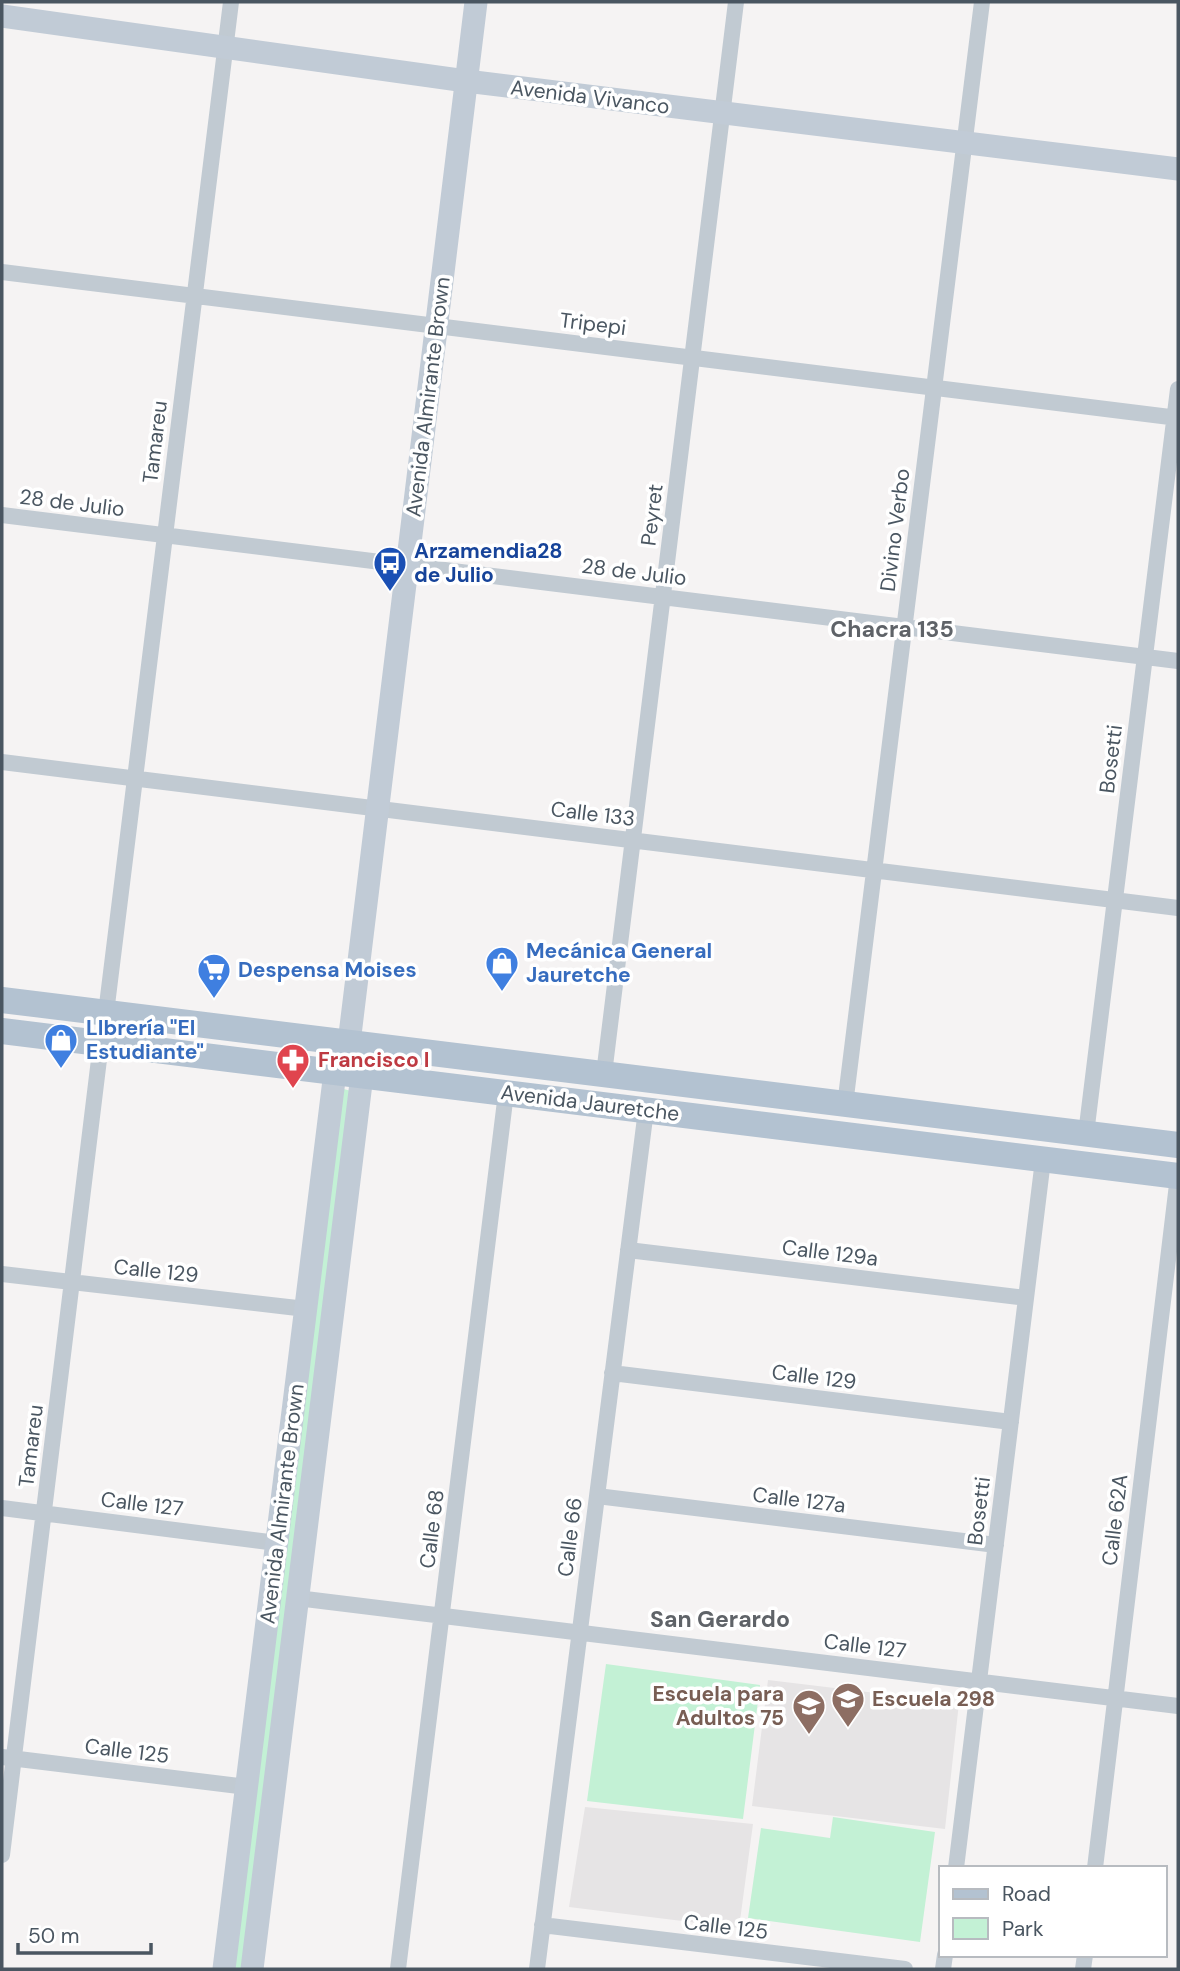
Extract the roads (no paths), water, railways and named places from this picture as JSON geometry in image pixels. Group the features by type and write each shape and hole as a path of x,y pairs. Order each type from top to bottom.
{"main road":[{"name":"Avenida Almirante Brown","path":"224,1969 335,1072 349,1043 476,2"},
{"name":"Avenida Vivanco","path":"2,16 466,81 1178,169"},
{"name":"Avenida Jauretche","path":"2,1000 1178,1145"},
{"name":"Avenida Jauretche","path":"2,1031 1178,1177"},
{"name":"Avenida Almirante Brown","path":"252,1969 362,1075 349,1043"}],"street":[{"name":"Tamareu","path":"106,1013 230,2"},
{"name":"Peyret","path":"604,1074 736,2"},
{"name":"Divino Verbo","path":"845,1105 982,2"},
{"name":"Tripepi","path":"2,272 1177,418"},
{"name":"Bosetti","path":"1086,1134 1177,418 1178,389"},
{"name":"28 de Julio","path":"2,515 1178,661"},
{"name":"Calle 133","path":"2,762 1178,908"},
{"name":"Tamareu","path":"2,1855 8,1758 44,1513 102,1043"},
{"name":"Calle 68","path":"398,1969 506,1093"},
{"name":"Calle 66","path":"537,1969 646,1110"},
{"name":"Bosetti","path":"956,1866 1043,1160"},
{"name":"Calle 62A","path":"1095,1866 1178,1177"},
{"name":"Calle 129a","path":"628,1250 1026,1298"},
{"name":"Calle 129","path":"2,1274 306,1309"},
{"name":"Calle 129","path":"612,1373 1011,1422"},
{"name":"Calle 127a","path":"597,1496 996,1545"},
{"name":"Calle 127","path":"2,1508 277,1543"},
{"name":"Calle 127","path":"297,1598 1178,1706"},
{"name":"Calle 125","path":"8,1758 247,1787"},
{"name":"Calle 125","path":"541,1926 905,1969"}],"place":[{"name":"Arzamendia28 de Julio","path":"390,593"},
{"name":"Mecánica General Jauretche","path":"502,993"},
{"name":"Despensa Moises","path":"214,1000"},
{"name":"LIbrería \"El Estudiante\"","path":"61,1070"},
{"name":"Francisco I","path":"293,1090"},
{"name":"Escuela 298","path":"848,1729"},
{"name":"Escuela para Adultos 75","path":"809,1736"}],"district":[{"name":"Chacra 135","path":"892,629"},
{"name":"San Gerardo","path":"720,1619"}]}
